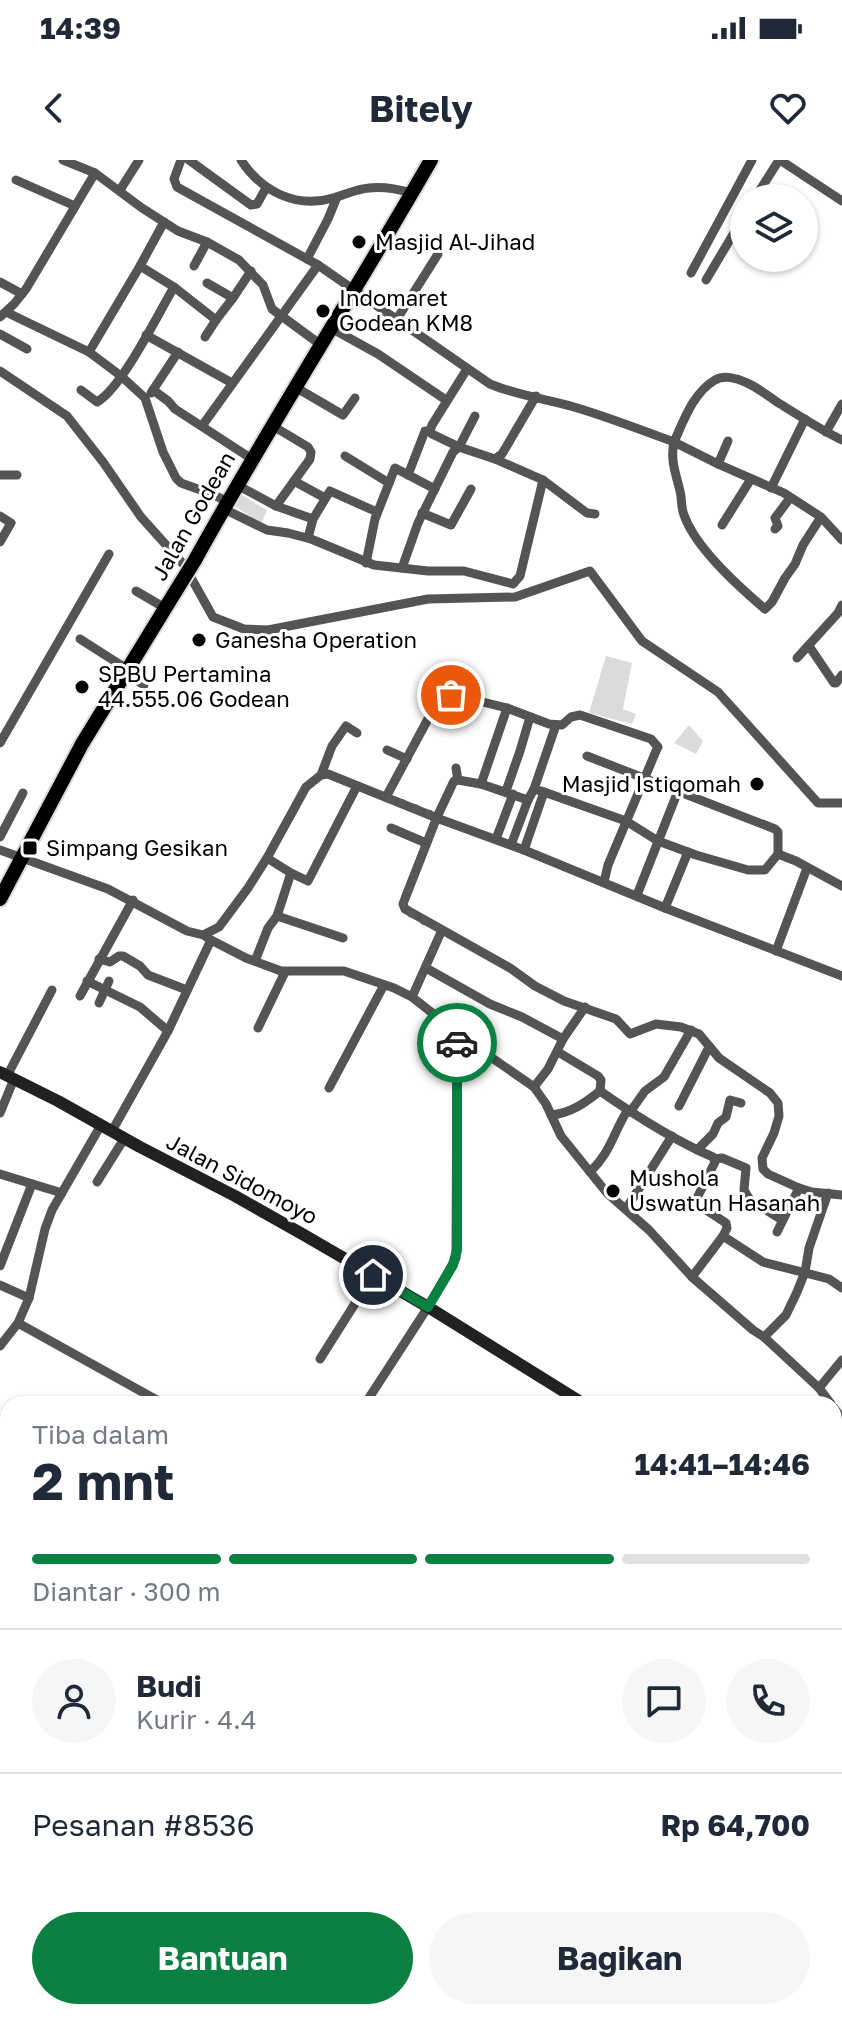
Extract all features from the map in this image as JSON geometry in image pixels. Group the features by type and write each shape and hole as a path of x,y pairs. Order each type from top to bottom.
{"main road":[{"name":"Jalan Godean","path":"0,899 82,744 195,560 431,160"},
{"name":"Jalan Sidomoyo","path":"7,1076 235,1196 428,1307 571,1396"}],"street":[{"path":"63,160 95,173 164,222 239,260 263,285 272,309 321,345"},
{"path":"120,190 139,160"},
{"path":"181,160 174,179 177,187 318,265 490,384 582,409 674,442 790,498 821,517 842,540"},
{"path":"189,160 251,205 257,204 266,188"},
{"path":"241,160 266,188 283,197 314,201 371,187 412,193"},
{"path":"691,273 752,160"},
{"path":"764,184 779,160 842,201"},
{"path":"95,173 22,294 3,315 89,352 148,395 168,401 175,409 252,459"},
{"path":"16,180 75,206"},
{"path":"307,259 337,197"},
{"path":"89,352 164,222"},
{"path":"716,226 730,234"},
{"path":"706,280 730,238"},
{"path":"194,266 207,242"},
{"path":"397,319 438,254"},
{"path":"202,426 318,265"},
{"path":"140,266 174,287 216,320"},
{"path":"205,337 251,271"},
{"path":"0,282 22,294"},
{"path":"207,283 233,298"},
{"path":"81,390 100,401 123,374 174,287"},
{"path":"331,328 446,400"},
{"path":"0,334 27,349"},
{"path":"146,335 232,383"},
{"path":"178,352 148,395 163,452 181,483 212,494 267,530 308,538 366,563 464,571 513,584 520,576 543,480"},
{"path":"430,431 467,369"},
{"path":"0,371 67,416 141,517 184,565 213,617 244,629 268,630 428,599 515,597 590,571 642,641 718,692 818,803 842,803"},
{"path":"821,517 765,609 733,581 689,526 673,466 674,442 693,402 703,390 722,377 747,382 842,440"},
{"path":"295,387 340,415 346,414 355,398"},
{"path":"495,459 502,454 536,396"},
{"path":"826,432 842,404"},
{"path":"402,568 422,513 475,416"},
{"path":"771,488 805,419"},
{"path":"273,426 310,449 310,459 276,506"},
{"path":"408,475 425,431 430,431"},
{"path":"430,431 459,447 543,480 587,513 595,514"},
{"path":"718,464 728,441"},
{"path":"345,456 389,483"},
{"path":"366,563 377,512 395,468 435,489"},
{"path":"0,475 17,475"},
{"path":"722,525 751,479"},
{"path":"294,481 325,498"},
{"path":"237,485 276,506 313,519"},
{"path":"422,513 451,525 471,489"},
{"path":"308,538 313,519 330,491 377,512"},
{"path":"775,529 778,526 775,518 790,498"},
{"path":"0,542 11,523 2,520"},
{"path":"0,743 109,554"},
{"path":"136,591 165,608"},
{"path":"797,658 841,611"},
{"path":"80,639 144,685"},
{"path":"809,646 834,683 842,675"},
{"path":"386,797 441,695 446,693 507,708 549,724 562,725 571,717 580,715 651,739 658,747 608,865 604,882"},
{"path":"481,784 507,708"},
{"path":"496,839 530,717"},
{"path":"524,850 556,725"},
{"path":"0,1346 18,1323 29,1298 52,1210 168,1031 207,937 233,909 267,858 306,787 321,775 332,746 346,726 357,733"},
{"path":"387,750 407,759"},
{"path":"539,790 626,821 658,841 748,870 765,870 778,854 778,832 775,829 587,756"},
{"path":"456,768 458,780"},
{"path":"321,775 333,776 842,976"},
{"path":"528,800 481,784 454,781 426,843 403,904 405,909 510,968 535,986 564,1001 616,1019 630,1034 656,1024 681,1027 699,1034 719,1058 770,1093 778,1103 779,1116 761,1164 768,1174 799,1188 842,1195"},
{"path":"267,858 306,881 310,879 357,786"},
{"path":"511,845 528,800 539,790"},
{"path":"637,895 678,791"},
{"path":"0,837 23,793"},
{"path":"391,828 426,843"},
{"path":"0,850 133,900 177,926 285,972 344,971 412,997 534,1087 561,1136 607,1193 649,1230 692,1277 764,1337 825,1396"},
{"path":"665,908 688,852"},
{"path":"778,854 842,886"},
{"path":"776,951 807,868"},
{"path":"255,961 268,928 277,916 291,873"},
{"path":"80,996 133,900"},
{"path":"277,916 343,938"},
{"path":"412,997 442,930"},
{"path":"99,959 110,962 123,956 148,975 187,990"},
{"path":"426,968 490,1004 522,1017 598,1076 601,1080 600,1091 575,1109 551,1115"},
{"path":"258,1028 285,972"},
{"path":"87,981 107,985 168,1031"},
{"path":"99,1003 107,985"},
{"path":"329,1088 384,985"},
{"path":"0,1113 7,1076 52,990"},
{"path":"534,1087 585,1007"},
{"path":"590,1172 611,1145 617,1127 628,1111 645,1091 664,1077 691,1030"},
{"path":"370,1396 453,1265 457,1250 457,1033"},
{"path":"679,1106 709,1047"},
{"path":"600,1091 628,1111 697,1150 746,1168 744,1190 750,1200 782,1220"},
{"path":"697,1150 726,1117 730,1100 741,1103"},
{"path":"626,1209 672,1136"},
{"path":"97,1182 124,1139"},
{"path":"692,1277 727,1228 726,1223 697,1204 696,1200 715,1159"},
{"path":"0,1174 62,1193"},
{"path":"0,1266 3,1243 32,1184"},
{"path":"777,1232 799,1188"},
{"path":"764,1337 786,1315 805,1272 809,1248 828,1193"},
{"path":"723,1236 763,1262 829,1279 842,1288"},
{"path":"320,1359 373,1275"},
{"path":"0,1285 29,1298"},
{"path":"0,1331 18,1323"},
{"path":"18,1323 150,1396"},
{"path":"819,1388 841,1365"}],"shaded area":[{"path":"238,493 267,510 261,524 232,504"},
{"path":"606,656 632,663 623,709 636,714 632,724 589,713"},
{"path":"689,725 703,741 696,754 674,743"}],"way so far":[{"path":"451,695 441,695 386,797 437,817 403,904 405,909 442,930 412,997 457,1033 457,1043"}],"place":[{"name":"Masjid Al-Jihad","path":"359,242"},
{"name":"Indomaret Godean KM8","path":"323,311"},
{"name":"Ganesha Operation","path":"199,640"},
{"name":"SPBU Pertamina 44.555.06 Godean","path":"82,687"},
{"name":"Masjid Istiqomah","path":"757,784"},
{"name":"Simpang Gesikan","path":"30,848"},
{"name":"Mushola Uswatun Hasanah","path":"613,1191"}],"route":[{"path":"373,1275 428,1307 456,1258 457,1043"}]}
